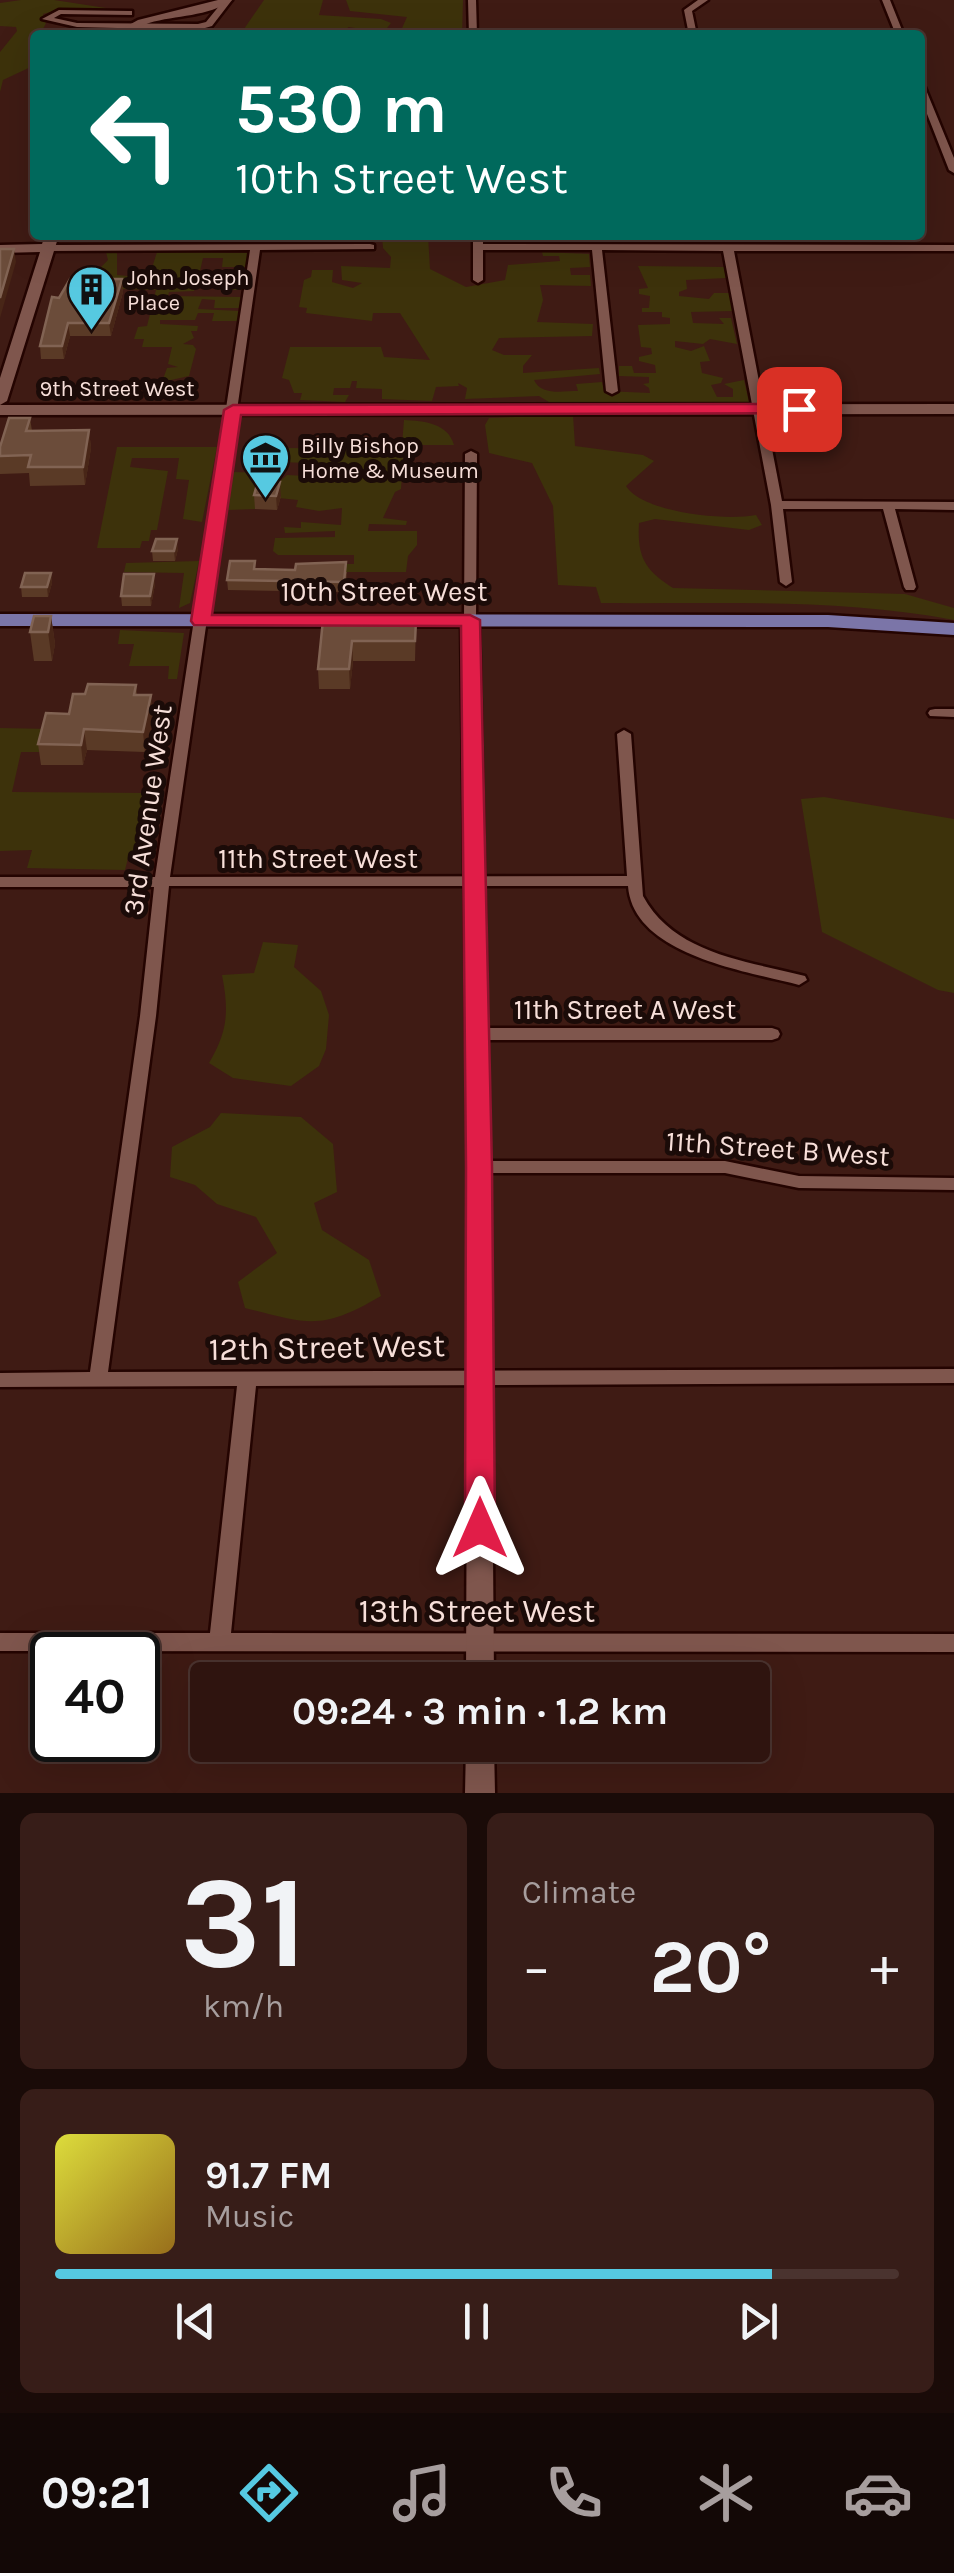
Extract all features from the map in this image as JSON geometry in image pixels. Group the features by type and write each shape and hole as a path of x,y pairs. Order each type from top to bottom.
{"main road":[{"name":"10th Street West","path":"0,620 809,621 954,629"},
{"name":"10th Street West","path":"888,625 954,639"}],"street":[{"path":"127,30 228,0"},
{"path":"472,0 473,30"},
{"path":"886,0 898,30"},
{"path":"692,30 688,10 702,1"},
{"path":"113,30 56,24 46,19 58,12 128,13"},
{"path":"925,98 954,170"},
{"path":"925,118 954,122"},
{"path":"236,248 237,240"},
{"path":"324,248 325,240"},
{"path":"478,280 478,241 598,248 954,248"},
{"path":"0,400 49,242"},
{"path":"0,249 49,242 370,248"},
{"name":"3rd Avenue West","path":"98,1380 148,1016 162,884 255,248"},
{"path":"598,248 612,391"},
{"path":"728,248 777,505 786,582"},
{"name":"9th Street West","path":"0,410 954,409"},
{"path":"471,454 480,1662"},
{"path":"777,505 954,506"},
{"path":"888,506 910,587"},
{"path":"935,712 954,712"},
{"path":"624,734 641,911 669,937 799,980"},
{"name":"11th Street West","path":"0,882 636,882"},
{"name":"11th Street A West","path":"478,1034 772,1034"},
{"name":"11th Street B West","path":"479,1167 725,1168 799,1182 954,1184"},
{"name":"12th Street West","path":"0,1380 954,1376"},
{"path":"220,1641 247,1378"},
{"name":"13th Street West","path":"0,1642 954,1642"},
{"path":"480,1762 480,1793"}],"shaded area":[{"path":"54,0 106,8 101,13 58,10 43,14 46,23 42,30 30,30 30,67 3,80 0,92 0,52 17,31 16,27 0,26 0,3"},
{"path":"264,0 323,0 319,15 391,23 386,30 224,30 244,29"},
{"path":"346,0 463,0 462,30 401,30 407,17 350,11"},
{"path":"382,240 428,240 430,269 466,287 505,280 508,265 560,261 559,256 543,256 542,252 589,254 590,267 570,268 571,275 590,275 591,286 540,285 543,300 537,322 593,324 592,336 499,338 492,350 504,355 532,355 523,366 523,373 599,368 600,374 534,380 553,392 578,391 576,384 602,382 604,391 650,393 643,384 649,383 649,377 619,376 619,366 632,366 634,373 656,373 655,365 639,361 639,357 652,354 651,348 641,347 638,325 670,324 670,318 662,317 662,312 642,312 642,308 649,308 650,296 639,294 639,289 648,288 638,266 724,267 726,278 686,280 687,289 679,292 679,296 709,299 714,293 729,293 733,311 691,312 693,323 724,324 719,318 731,318 737,344 710,339 703,344 675,341 675,347 691,351 704,346 710,361 700,362 702,373 723,378 721,383 711,385 717,397 733,397 733,389 724,384 744,380 749,402 549,402 539,396 465,399 467,388 458,383 459,386 436,387 432,401 382,399 382,389 356,388 357,381 352,381 350,388 334,388 333,395 349,395 345,402 300,400 302,393 294,393 289,380 282,378 290,347 381,347 384,357 430,360 400,313 373,313 372,321 306,313 307,308 299,307 304,280 311,277 312,270 333,270 332,282 353,288 362,283 342,280 341,266 390,268 391,257 383,248"},
{"path":"106,252 117,252 117,275 128,276 130,272 151,271 157,252 248,253 248,267 222,267 223,258 203,258 200,271 246,271 242,290 216,290 217,278 192,278 190,285 196,285 194,291 169,292 168,296 242,297 240,308 214,308 215,300 202,299 198,309 240,311 238,321 212,321 214,313 198,313 195,320 160,320 160,324 198,326 197,331 191,331 194,338 183,344 196,349 189,376 162,382 167,368 178,367 168,364 172,347 142,347 144,339 134,339 138,327 147,326 156,290 90,288 108,276 80,275 88,272 88,267 101,267 108,260"},
{"path":"573,415 575,446 643,455 654,461 626,486 635,495 686,513 756,515 762,525 749,530 655,519 639,523 645,562 673,588 905,594 954,608 954,620 822,605 601,603 596,587 558,585 553,506 532,463 489,453 485,425 489,418"},
{"path":"404,420 441,428 454,445 402,445"},
{"path":"117,447 217,447 202,522 183,519 189,480 176,479 179,458 132,458 130,467 168,471 157,530 151,530 149,541 142,541 140,548 97,548"},
{"path":"285,448 404,449 401,489 395,492 383,518 407,521 406,525 369,524 368,531 417,531 417,545 408,556 406,572 338,572 338,564 354,564 354,555 278,555 273,551 275,538 335,537 335,531 285,533 284,527 301,528 301,522 341,525 342,508 319,511 296,507 298,500 259,496 255,509 228,510 233,472 262,473 262,481 279,482 287,475 306,476 306,463 282,462"},
{"path":"199,561 190,603 179,608 184,573 124,572 126,563"},
{"path":"120,630 184,633 177,679 168,679 169,666 129,666 134,644 118,644"},
{"path":"0,728 50,729 45,752 21,752 12,792 150,793 153,779 148,779 149,775 162,775 144,859 128,858 125,870 27,868 32,850 0,851"},
{"path":"824,797 954,819 954,993 938,990 822,932 801,799"},
{"path":"263,942 298,945 294,967 321,991 329,1015 326,1049 319,1066 291,1086 233,1078 209,1063 225,1020 222,975 254,973"},
{"path":"221,1113 301,1117 333,1144 337,1192 314,1203 322,1230 369,1260 381,1296 344,1315 315,1321 245,1308 238,1282 277,1253 256,1217 217,1204 195,1185 170,1177 172,1147 210,1127"}],"building":[{"path":"0,249 14,249 0,298"},
{"path":"70,279 122,279 109,323 68,323 62,346 40,346 52,297 59,298"},
{"path":"9,418 30,418 26,431 89,430 83,467 28,467 31,455 0,456"},
{"path":"258,481 280,482 276,496 254,495"},
{"path":"156,539 177,539 174,551 152,551"},
{"path":"230,561 255,561 254,569 295,570 296,564 346,562 344,582 227,580"},
{"path":"25,573 51,573 47,587 21,587"},
{"path":"124,574 154,574 150,596 121,596"},
{"path":"34,616 51,616 48,632 30,632"},
{"path":"323,620 416,621 415,641 352,641 349,669 318,669"},
{"path":"88,684 136,685 134,695 151,695 143,732 84,729 81,745 38,744 46,713 69,714 73,694 85,694"}],"place":[{"name":"John Joseph Place","path":"92,332"},
{"name":"Billy Bishop Home & Museum","path":"266,500"}],"route":[{"path":"480,1528 470,620 201,621 233,410 799,409"}]}
